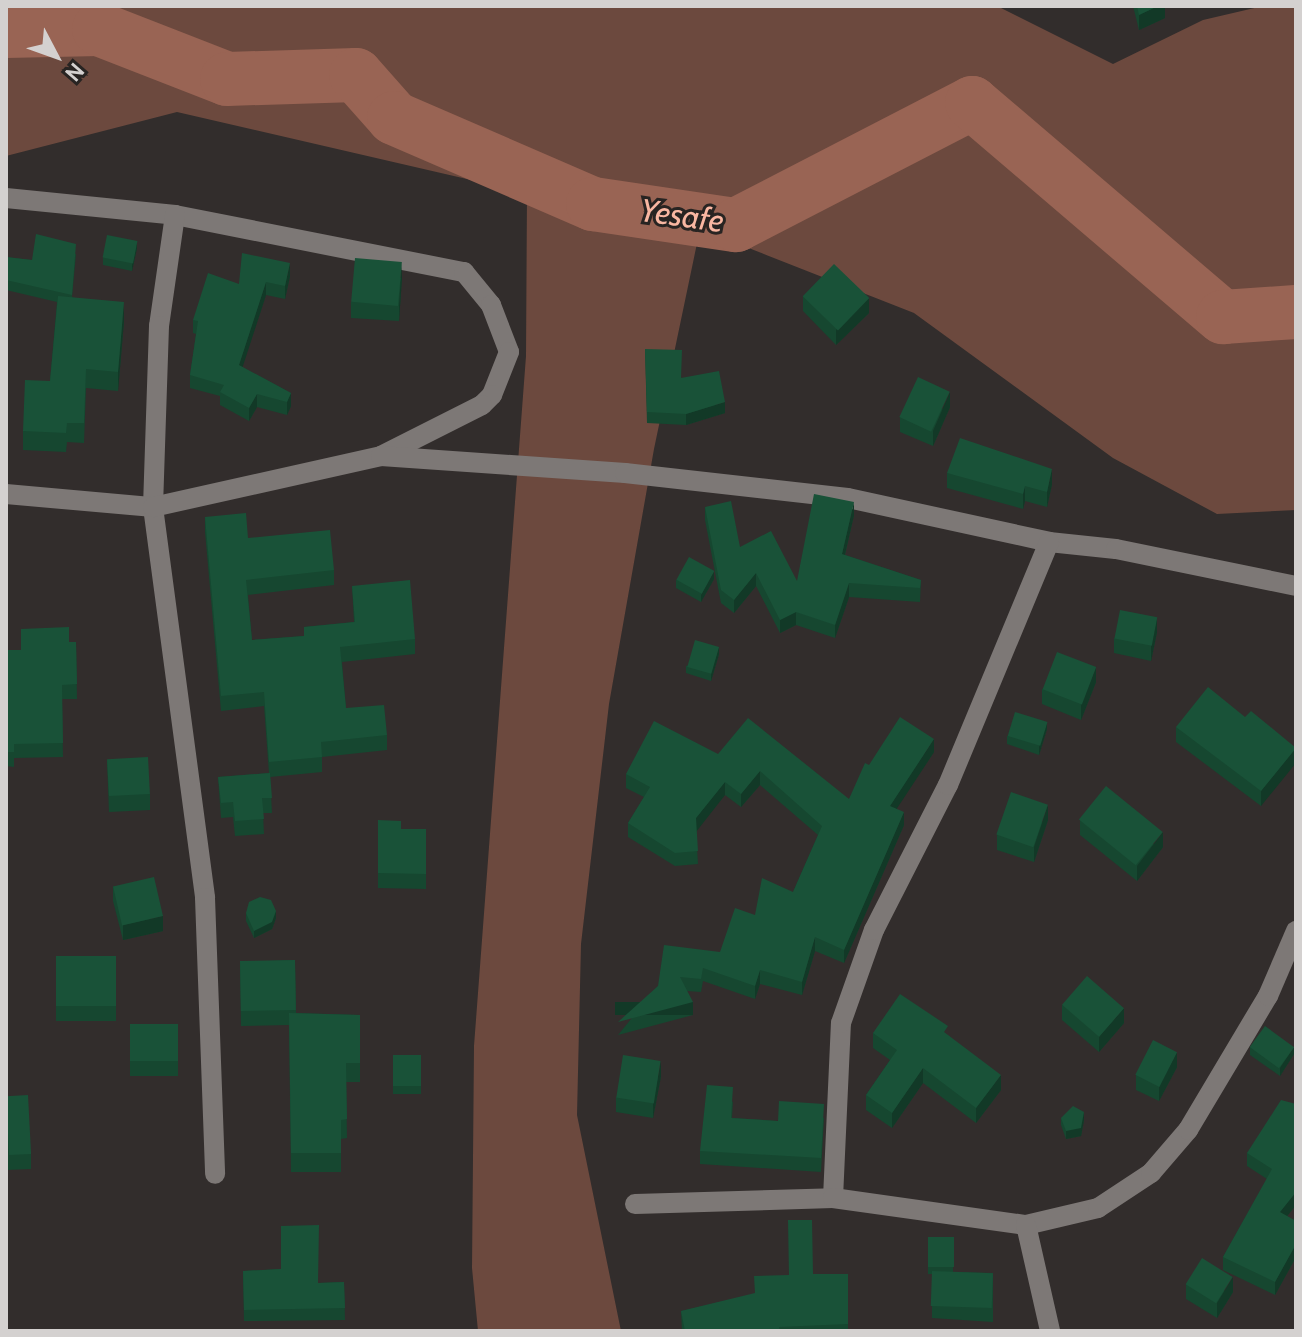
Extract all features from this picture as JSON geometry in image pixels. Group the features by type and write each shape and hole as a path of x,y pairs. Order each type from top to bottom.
{"street":[{"path":"6,198 175,215 464,272 491,305 509,352 492,395 482,405 381,456 153,507 6,494"},
{"path":"175,215 159,326 153,507 205,898 215,1174"},
{"path":"381,456 625,473 848,498 1049,542 1116,549 1296,586"},
{"path":"833,1198 841,1023 874,930 948,785 1049,542"},
{"path":"635,1204 833,1198 1026,1225 1098,1208 1151,1173 1188,1130 1252,1023 1296,931"},
{"path":"1026,1225 1050,1331"}],"shaded area":[{"path":"6,6 997,6 1113,64 1203,20 1263,6 1296,8 1296,510 1217,514 1113,458 914,313 700,229 654,449 609,704 581,944 577,1115 621,1331 478,1331 472,1268 474,1046 526,356 527,193 177,112 6,156"}],"building":[{"path":"1137,6 1158,6 1139,15"},
{"path":"36,234 76,244 72,295 6,280 6,257 32,260"},
{"path":"107,235 137,241 133,263 103,258"},
{"path":"242,253 290,263 285,286 266,282 239,365 291,393 287,402 257,394 249,408 220,392 224,385 190,375 198,321 193,320 208,273 239,284"},
{"path":"355,258 402,262 398,306 351,302"},
{"path":"834,264 869,298 838,330 803,296"},
{"path":"58,296 124,302 118,372 86,369 84,423 67,423 66,433 23,431 25,380 50,381"},
{"path":"645,349 682,350 681,378 719,371 725,402 686,414 647,412"},
{"path":"918,377 950,392 931,432 899,417"},
{"path":"960,438 1052,469 1047,492 1025,486 1023,494 947,473"},
{"path":"814,494 854,502 842,554 921,580 920,588 849,583 835,625 796,612 780,620 756,573 734,600 721,590 705,507 731,501 740,547 771,531 797,581"},
{"path":"246,513 248,538 330,530 334,570 246,580 252,640 304,636 304,627 355,622 352,586 410,580 415,639 340,647 346,708 384,705 387,735 321,742 322,757 269,762 264,692 221,696 205,517"},
{"path":"689,557 714,571 702,594 676,580"},
{"path":"1120,610 1157,617 1152,646 1114,638"},
{"path":"69,627 69,642 76,642 77,684 62,685 63,743 14,744 14,752 6,752 6,650 21,650 21,629"},
{"path":"695,640 719,647 711,674 687,667"},
{"path":"1057,652 1096,667 1082,704 1043,689"},
{"path":"1208,687 1245,717 1251,711 1296,748 1261,791 1176,727"},
{"path":"1015,712 1048,722 1040,746 1008,736"},
{"path":"900,717 934,739 890,806 904,812 844,950 815,937 802,982 760,970 755,986 703,968 701,979 680,977 693,1002 618,1022 658,986 664,945 720,952 735,908 755,915 762,878 793,892 822,826 760,771 741,794 725,782 696,818 698,851 675,853 628,823 650,787 626,774 654,721 718,754 748,718 849,799 865,763 869,765"},
{"path":"148,757 150,794 109,796 107,759"},
{"path":"270,773 272,798 262,798 264,819 235,821 233,802 221,803 218,777"},
{"path":"1106,786 1163,832 1136,865 1079,819"},
{"path":"1011,792 1048,805 1033,847 996,835"},
{"path":"378,820 401,821 401,829 426,829 426,874 378,873"},
{"path":"154,877 163,916 122,925 113,886"},
{"path":"260,897 271,900 276,911 272,922 254,931 246,913 249,902"},
{"path":"56,956 116,956 116,1006 56,1006"},
{"path":"295,960 296,1010 241,1011 240,961"},
{"path":"1087,976 1124,1008 1099,1037 1062,1005"},
{"path":"900,994 948,1026 944,1032 1001,1075 976,1108 923,1068 892,1113 866,1095 897,1050 873,1033"},
{"path":"289,1013 360,1015 360,1063 346,1063 347,1119 341,1120 341,1153 291,1153"},
{"path":"130,1024 178,1024 178,1061 130,1061"},
{"path":"1265,1026 1294,1047 1279,1068 1250,1047"},
{"path":"1153,1040 1177,1052 1159,1087 1135,1075"},
{"path":"393,1055 421,1055 421,1086 393,1086"},
{"path":"623,1055 661,1061 654,1103 616,1097"},
{"path":"707,1085 733,1087 731,1118 778,1121 779,1101 824,1104 821,1158 700,1151"},
{"path":"28,1095 31,1154 9,1155 6,1096"},
{"path":"1281,1100 1296,1104 1296,1192 1280,1212 1296,1221 1296,1244 1275,1282 1223,1257 1272,1169 1247,1153"},
{"path":"1073,1106 1084,1112 1081,1128 1066,1131 1061,1118"},
{"path":"788,1220 812,1220 813,1274 848,1274 848,1324 779,1327 780,1331 685,1331 681,1311 755,1293 754,1276 789,1275"},
{"path":"319,1225 318,1283 344,1282 345,1308 244,1310 243,1271 281,1269 281,1226"},
{"path":"928,1237 954,1237 954,1267 928,1267"},
{"path":"1202,1258 1233,1277 1216,1303 1186,1284"},
{"path":"932,1271 993,1273 992,1308 931,1306"}],"waterway":[{"name":"Yesafe","path":"6,31 99,29 227,79 356,75 394,118 593,204 736,225 972,103 1223,317 1296,312"}]}
